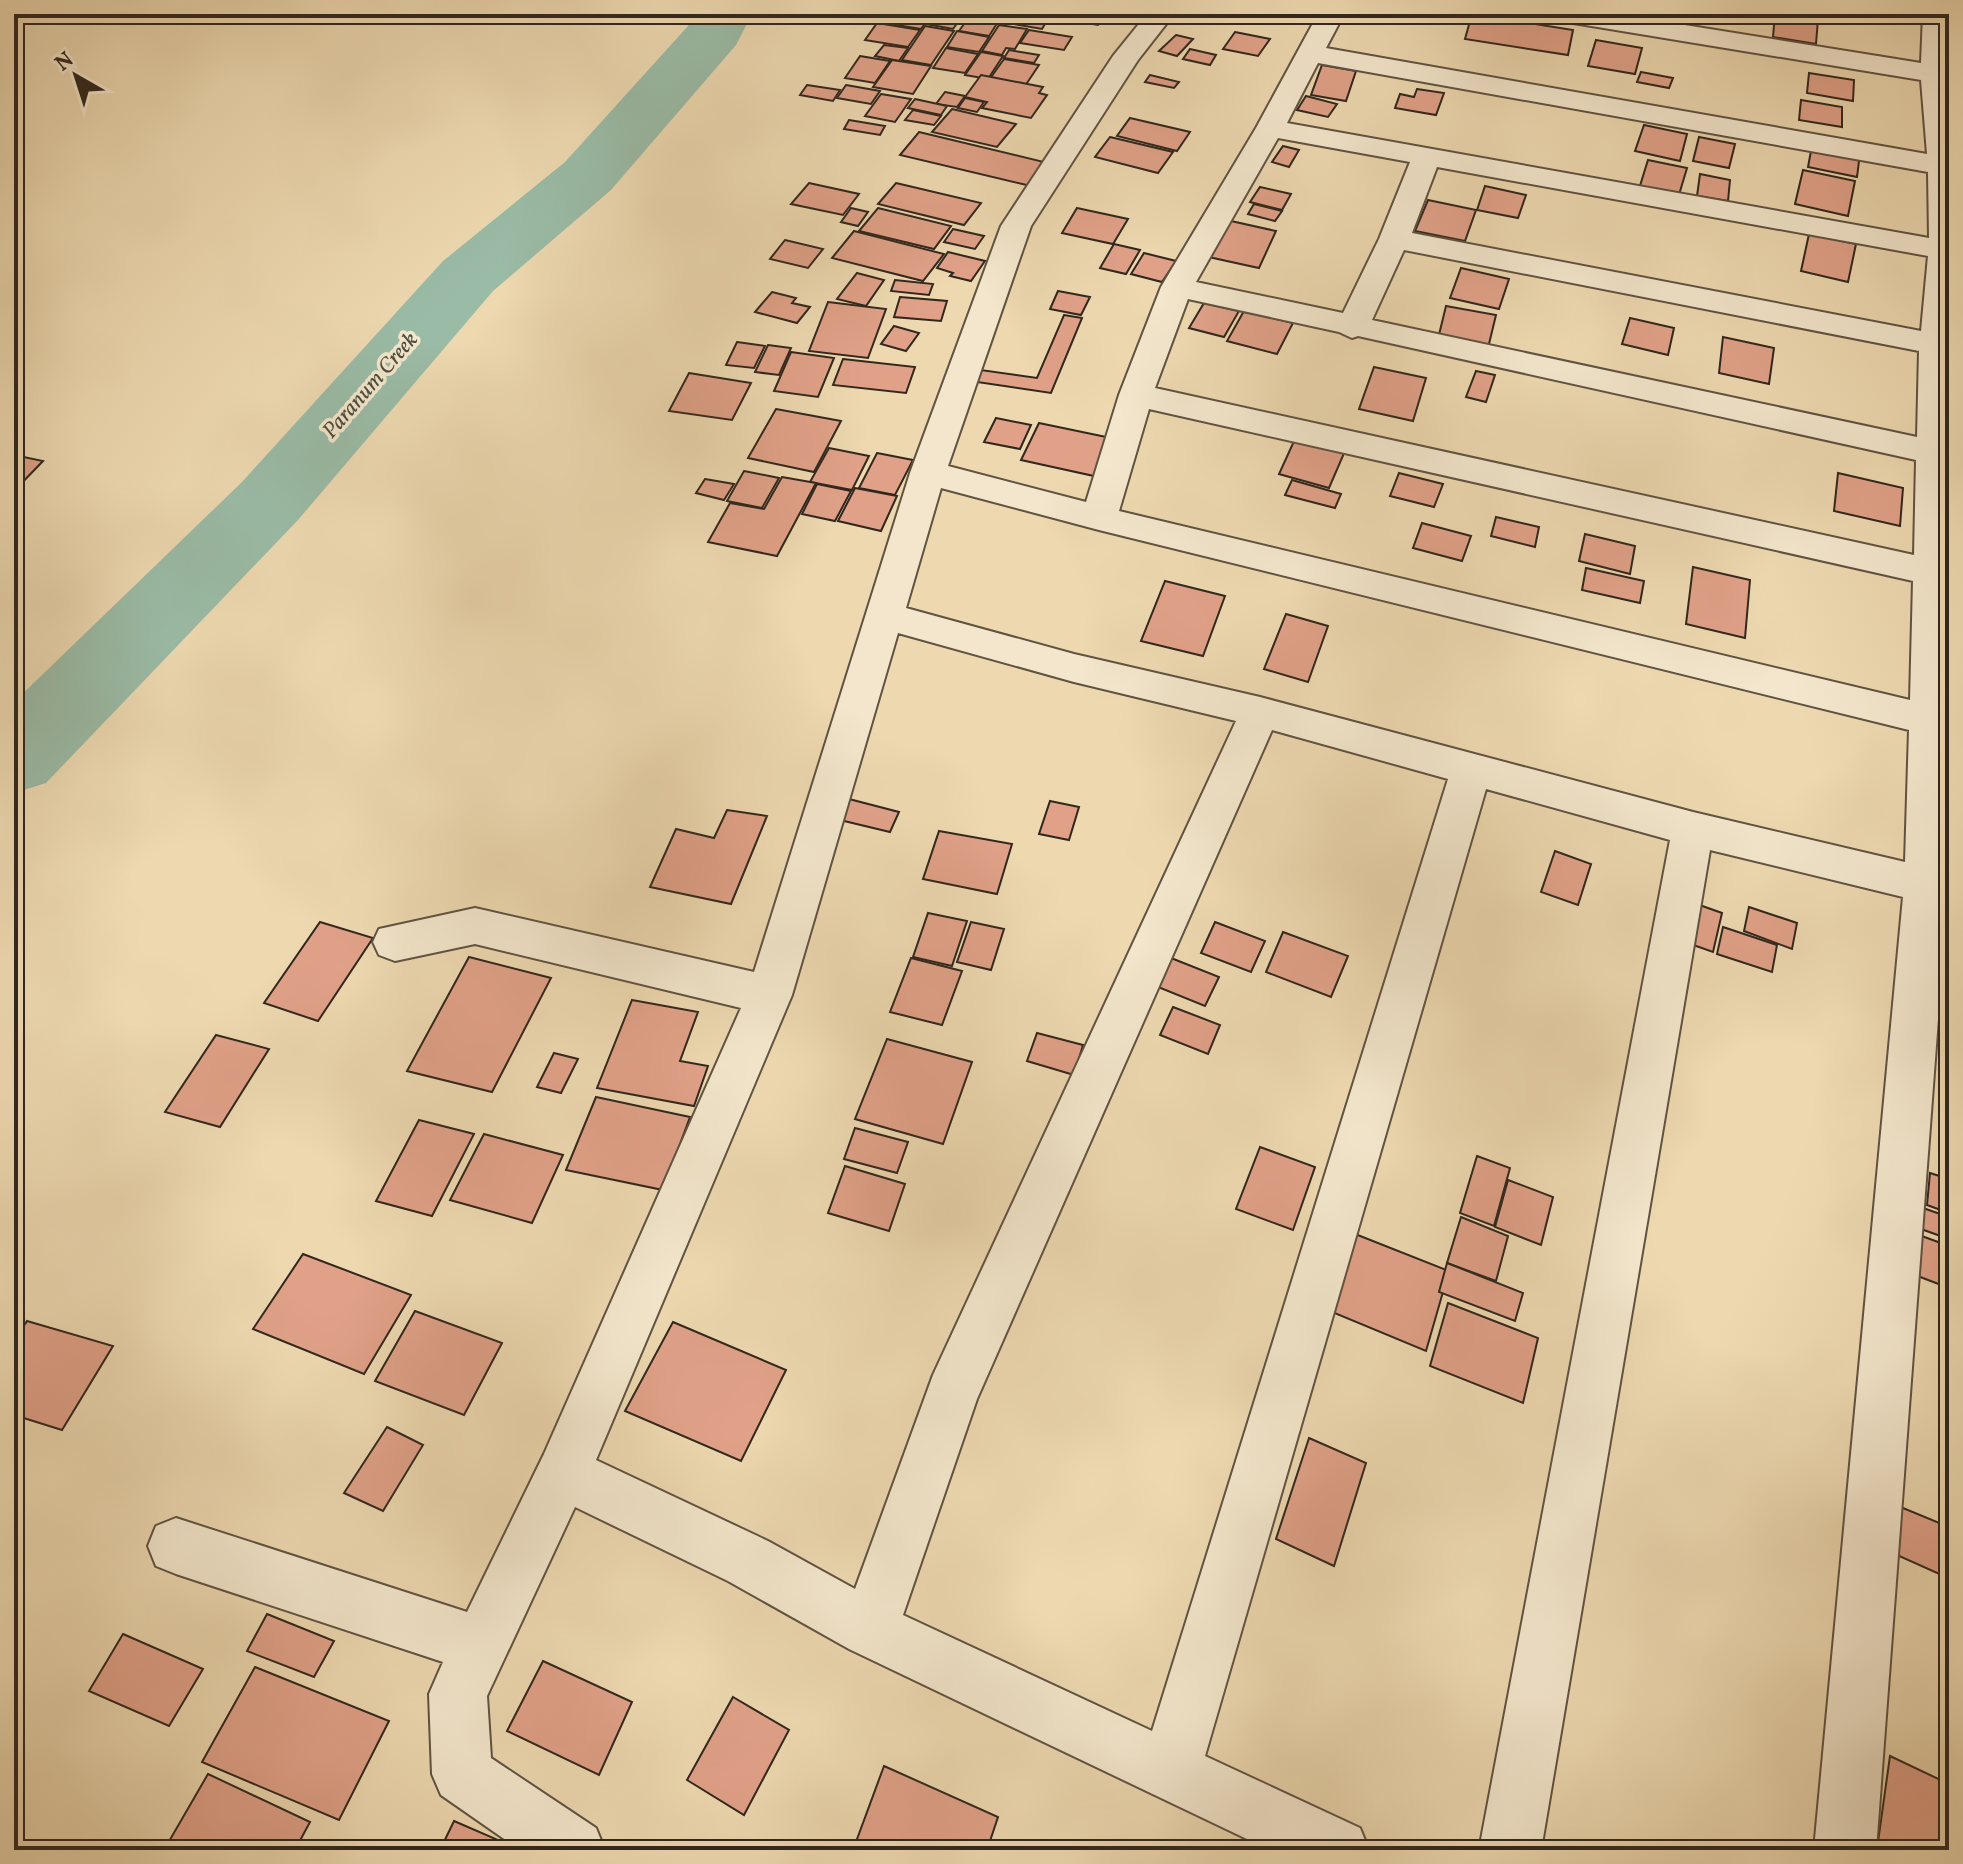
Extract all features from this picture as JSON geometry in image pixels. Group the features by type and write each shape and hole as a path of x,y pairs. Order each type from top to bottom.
{"street":[{"path":"574,1850 462,1774 458,1694 563,1473 769,995 928,473 1016,226 1127,56 1161,14"},
{"path":"1099,518 1136,395 1177,287 1270,128 1331,14"},
{"path":"1567,14 1942,75"},
{"path":"1845,1850 1938,722 1933,572 1936,344 1944,250 1942,75 1936,14"},
{"path":"1308,53 1943,166"},
{"path":"1270,128 1944,250"},
{"path":"1352,328 1394,239 1427,155"},
{"path":"1394,239 1936,344"},
{"path":"1177,287 1352,328 1936,453"},
{"path":"1136,395 1933,572"},
{"path":"928,473 1099,518 1938,722"},
{"path":"885,616 1074,668 1260,712 1693,829 1926,885"},
{"path":"869,1629 952,1394 1260,712"},
{"path":"1170,1771 1471,770"},
{"path":"1510,1850 1693,829"},
{"path":"395,942 475,926 769,995"},
{"path":"563,1473 748,1561 869,1629 1338,1850"},
{"path":"176,1546 480,1645"}],"building":[{"path":"877,14 930,16 921,29 872,21"},
{"path":"933,14 963,15 953,29 926,24"},
{"path":"982,14 1049,17 1042,29 979,18"},
{"path":"1033,14 1104,14 1098,25"},
{"path":"1242,14 1233,24 1203,16"},
{"path":"1472,14 1573,30 1568,55 1465,39"},
{"path":"1775,14 1818,19 1816,44 1773,37"},
{"path":"969,17 998,22 989,36 959,31"},
{"path":"877,23 920,30 908,47 865,40"},
{"path":"999,25 1027,29 1015,49 1006,48 1002,55 982,51"},
{"path":"925,26 954,31 931,65 902,60"},
{"path":"1029,30 1072,37 1064,50 1020,43"},
{"path":"957,31 989,37 979,52 947,47"},
{"path":"1235,32 1270,39 1258,56 1223,49"},
{"path":"1176,35 1193,39 1177,56 1159,51"},
{"path":"1596,40 1642,48 1635,74 1588,66"},
{"path":"884,45 908,48 899,61 875,56"},
{"path":"946,48 978,54 965,73 933,68"},
{"path":"1190,49 1216,55 1210,65 1183,59"},
{"path":"1009,50 1039,55 1034,63 1004,58"},
{"path":"981,52 1003,56 988,79 965,75"},
{"path":"860,56 890,61 875,83 845,78"},
{"path":"1004,59 1039,65 1025,86 989,80"},
{"path":"892,60 931,66 913,94 873,87"},
{"path":"1322,65 1356,71 1346,101 1311,95"},
{"path":"1641,72 1673,78 1669,88 1637,82"},
{"path":"1809,73 1854,80 1853,101 1807,93"},
{"path":"981,75 1043,87 1039,93 1047,95 1031,118 982,108 987,102 965,97"},
{"path":"1150,75 1179,82 1174,88 1145,82"},
{"path":"807,85 840,90 833,101 800,95"},
{"path":"846,85 880,91 871,104 837,98"},
{"path":"1417,89 1444,93 1436,115 1395,108 1400,94 1414,97"},
{"path":"945,92 965,96 957,107 936,104"},
{"path":"881,94 911,99 895,122 865,116"},
{"path":"1306,96 1337,104 1328,117 1297,110"},
{"path":"965,98 984,102 977,112 958,108"},
{"path":"915,99 947,106 941,115 908,108"},
{"path":"1801,100 1842,107 1842,127 1799,120"},
{"path":"952,109 1016,124 997,147 932,132"},
{"path":"913,110 941,116 934,125 905,120"},
{"path":"1130,118 1190,132 1177,151 1117,136"},
{"path":"849,120 885,126 880,135 844,129"},
{"path":"1644,125 1687,134 1680,161 1635,151"},
{"path":"919,132 1048,163 1031,186 900,155"},
{"path":"1814,135 1861,145 1857,177 1808,167"},
{"path":"1110,137 1173,152 1158,173 1095,157"},
{"path":"1699,137 1735,144 1729,168 1693,161"},
{"path":"1283,146 1299,150 1289,167 1272,162"},
{"path":"1648,160 1687,168 1678,198 1639,189"},
{"path":"1803,170 1855,181 1848,216 1795,204"},
{"path":"1700,174 1730,180 1728,201 1697,196"},
{"path":"809,183 859,194 843,215 791,204"},
{"path":"896,183 981,203 964,225 878,204"},
{"path":"1485,186 1526,195 1518,218 1477,210"},
{"path":"1260,187 1291,194 1282,210 1250,202"},
{"path":"1428,200 1476,210 1465,241 1415,231"},
{"path":"1254,204 1282,211 1275,221 1248,214"},
{"path":"851,208 868,212 858,226 841,222"},
{"path":"878,208 951,226 934,249 859,231"},
{"path":"1077,208 1128,219 1113,244 1062,233"},
{"path":"1222,219 1276,231 1259,268 1204,256"},
{"path":"953,229 984,236 975,249 944,242"},
{"path":"854,231 944,254 923,281 832,258"},
{"path":"1809,234 1856,244 1848,282 1801,271"},
{"path":"785,240 823,249 808,268 770,259"},
{"path":"1114,244 1140,250 1126,274 1100,268"},
{"path":"948,252 985,261 971,281 950,276 953,273 937,268"},
{"path":"1144,253 1176,261 1162,282 1131,274"},
{"path":"1461,268 1509,279 1499,309 1450,298"},
{"path":"857,273 884,280 866,306 837,299"},
{"path":"895,280 933,284 929,295 891,291"},
{"path":"1058,291 1090,297 1081,315 1050,309"},
{"path":"772,292 796,298 792,303 810,307 797,323 755,312"},
{"path":"900,297 947,301 941,321 894,317"},
{"path":"828,302 886,309 868,358 809,351"},
{"path":"1204,303 1239,311 1224,337 1189,328"},
{"path":"1446,306 1496,315 1487,352 1437,343"},
{"path":"1244,311 1293,323 1277,354 1227,341"},
{"path":"1064,315 1082,318 1051,393 977,382 981,370 1037,378"},
{"path":"1630,318 1674,328 1668,355 1622,344"},
{"path":"894,326 919,333 906,351 881,344"},
{"path":"1723,337 1774,348 1769,384 1719,373"},
{"path":"737,342 765,346 754,368 726,365"},
{"path":"768,345 791,348 779,375 755,372"},
{"path":"791,352 834,358 818,397 774,391"},
{"path":"843,359 915,367 906,393 833,385"},
{"path":"1374,367 1426,378 1413,421 1359,409"},
{"path":"1476,371 1495,375 1486,402 1466,397"},
{"path":"689,373 751,383 732,420 669,411"},
{"path":"776,409 841,421 814,472 748,458"},
{"path":"996,418 1031,425 1020,449 984,442"},
{"path":"1039,423 1111,438 1094,476 1021,460"},
{"path":"1295,439 1345,451 1329,488 1279,474"},
{"path":"829,448 869,456 852,490 810,482"},
{"path":"877,453 913,460 895,495 859,488"},
{"path":"14,455 43,461 14,491"},
{"path":"744,471 779,478 762,508 727,501"},
{"path":"1399,473 1443,484 1434,507 1390,496"},
{"path":"1838,473 1903,488 1900,526 1834,511"},
{"path":"782,477 816,483 777,556 708,542 730,503 764,509"},
{"path":"705,479 734,484 724,500 696,493"},
{"path":"1292,480 1341,494 1335,508 1285,495"},
{"path":"817,484 851,491 835,521 802,514"},
{"path":"855,488 897,496 881,531 838,521"},
{"path":"1496,517 1539,527 1535,547 1491,536"},
{"path":"1422,523 1471,536 1462,561 1413,548"},
{"path":"1585,534 1635,546 1630,574 1579,561"},
{"path":"1693,567 1750,580 1745,638 1686,624"},
{"path":"1586,568 1644,581 1640,603 1582,590"},
{"path":"1165,581 1225,596 1203,656 1141,641"},
{"path":"1286,614 1328,626 1308,682 1264,669"},
{"path":"849,799 899,812 890,832 840,820"},
{"path":"1050,801 1079,807 1069,840 1039,834"},
{"path":"727,810 767,816 731,904 650,887 676,829 714,838"},
{"path":"939,831 1012,844 997,894 923,879"},
{"path":"1555,851 1591,864 1578,905 1541,892"},
{"path":"1691,902 1722,913 1713,952 1682,941"},
{"path":"1749,907 1797,923 1792,949 1744,931"},
{"path":"928,913 967,921 952,966 913,957"},
{"path":"320,922 373,938 318,1021 264,1003"},
{"path":"971,922 1004,929 991,970 957,962"},
{"path":"1215,922 1265,941 1251,972 1201,953"},
{"path":"1723,927 1777,945 1772,972 1717,954"},
{"path":"1283,932 1348,956 1331,997 1266,972"},
{"path":"469,957 551,978 492,1092 407,1071"},
{"path":"911,958 962,971 942,1025 890,1012"},
{"path":"1171,958 1219,977 1205,1006 1158,987"},
{"path":"632,1000 698,1012 680,1061 708,1066 694,1106 597,1088"},
{"path":"1173,1007 1220,1025 1208,1054 1160,1035"},
{"path":"1037,1033 1083,1045 1074,1075 1027,1061"},
{"path":"216,1035 269,1049 220,1127 165,1112"},
{"path":"887,1039 972,1062 943,1144 855,1119"},
{"path":"554,1053 578,1059 561,1093 537,1087"},
{"path":"596,1097 690,1117 663,1190 566,1170"},
{"path":"419,1120 474,1134 432,1216 376,1201"},
{"path":"855,1128 908,1142 897,1173 844,1159"},
{"path":"484,1134 563,1155 532,1223 450,1200"},
{"path":"1260,1147 1315,1167 1293,1230 1236,1209"},
{"path":"1477,1156 1510,1168 1494,1226 1460,1213"},
{"path":"845,1166 905,1184 889,1231 828,1213"},
{"path":"1930,1173 1949,1179 1949,1213 1927,1205"},
{"path":"1508,1180 1553,1197 1541,1245 1495,1227"},
{"path":"1923,1208 1949,1217 1949,1239 1921,1229"},
{"path":"1461,1217 1508,1236 1496,1281 1447,1263"},
{"path":"1345,1230 1449,1271 1426,1351 1320,1307"},
{"path":"1919,1235 1949,1246 1949,1288 1915,1275"},
{"path":"303,1254 411,1295 364,1374 253,1329"},
{"path":"1447,1263 1523,1293 1515,1321 1439,1292"},
{"path":"1448,1303 1538,1338 1523,1403 1430,1366"},
{"path":"415,1311 502,1343 464,1415 375,1381"},
{"path":"27,1321 113,1346 62,1430 14,1415 14,1341"},
{"path":"673,1322 786,1370 741,1461 625,1411"},
{"path":"387,1427 423,1445 383,1511 344,1493"},
{"path":"1309,1438 1366,1463 1334,1566 1276,1539"},
{"path":"1886,1501 1949,1527 1946,1577 1879,1547"},
{"path":"267,1614 334,1641 314,1677 247,1651"},
{"path":"123,1634 203,1669 169,1726 89,1691"},
{"path":"543,1661 632,1702 599,1775 507,1731"},
{"path":"255,1667 389,1721 339,1820 202,1762"},
{"path":"733,1697 789,1730 744,1815 687,1780"},
{"path":"1890,1756 1949,1784 1949,1850 1877,1849"},
{"path":"884,1766 998,1817 987,1850 853,1850"},
{"path":"208,1774 310,1822 295,1850 164,1850"},
{"path":"454,1821 521,1850 440,1850"}],"waterway":[{"name":"Paranum Creek","path":"14,758 270,501 468,276 588,176 715,32 723,14"}]}
